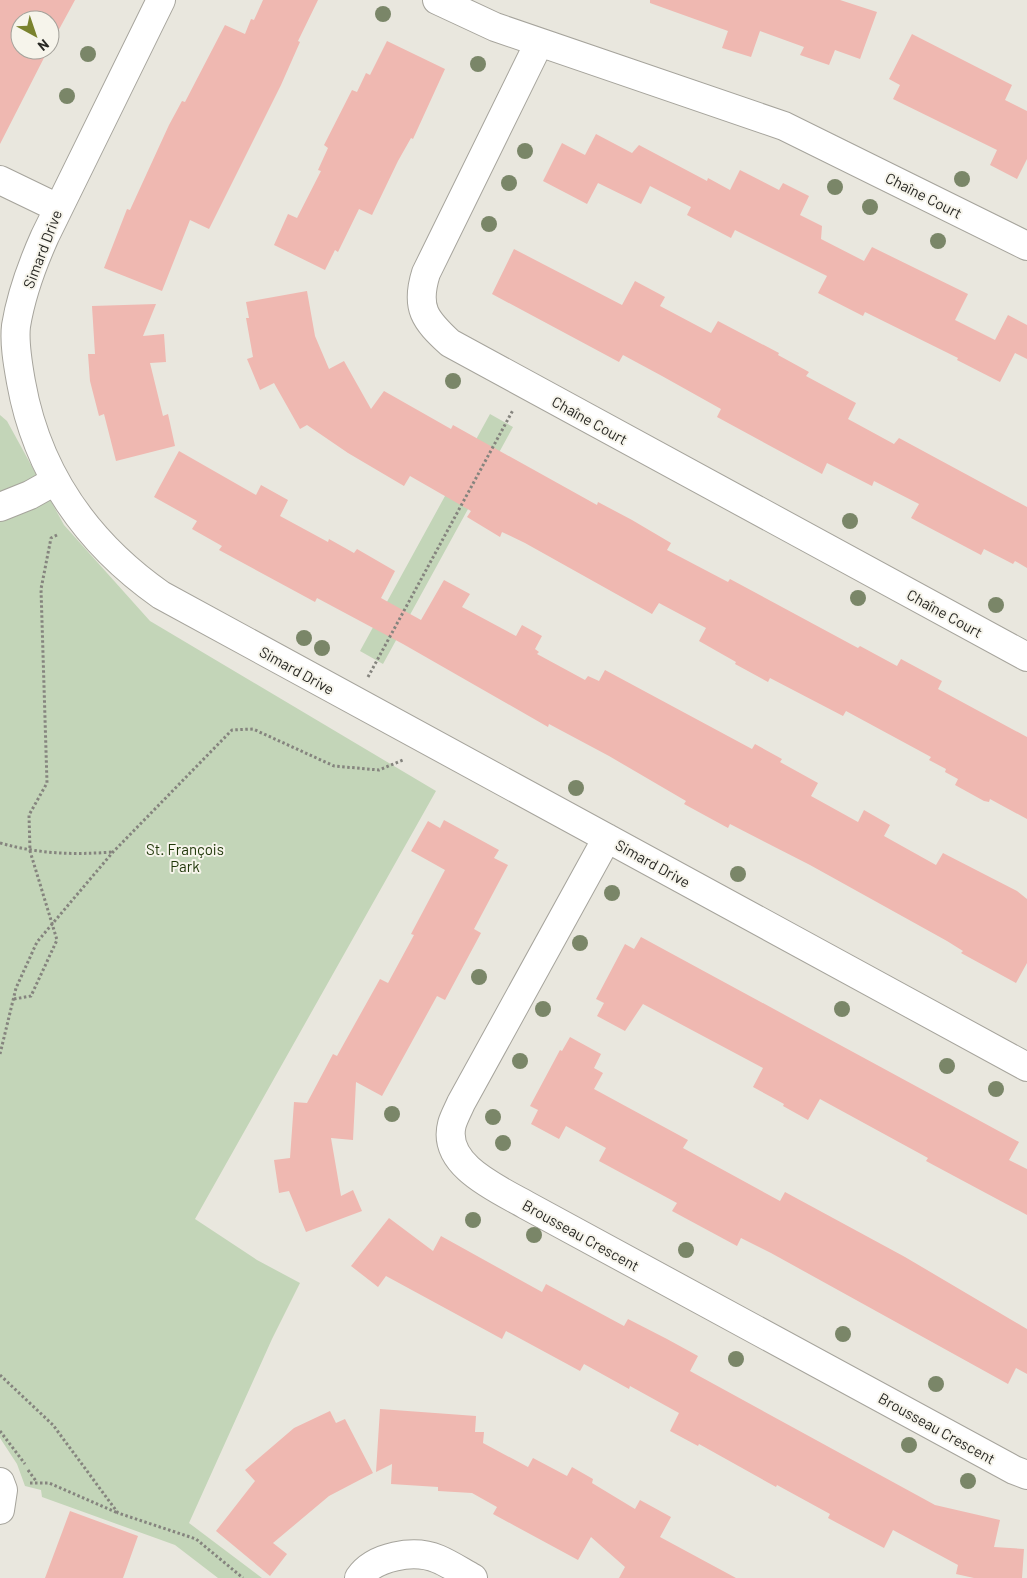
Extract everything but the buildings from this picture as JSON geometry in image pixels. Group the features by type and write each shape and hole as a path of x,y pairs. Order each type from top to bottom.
{"street":[{"name":"Simard Drive","path":"160,0 58,208 32,267 16,328 18,365 25,402 34,432 54,480 82,524 132,575 160,595 1027,1067"},
{"name":"Chaîne Court","path":"437,0 495,28 784,126 1027,246"},
{"name":"Chaîne Court","path":"539,43 426,273 421,289 420,304 430,325 450,343 529,387 1027,657"},
{"path":"0,180 58,208"},
{"path":"0,507 30,495 54,480"},
{"name":"Brousseau Crescent","path":"607,838 461,1102 451,1126 454,1153 466,1167 482,1179 526,1205 1014,1470 1027,1475"},
{"path":"359,1578 364,1570 384,1559 403,1554 437,1558 473,1578"}],"path":[{"path":"355,702 513,411 529,387"},
{"path":"14,999 31,996 57,940 30,851 29,815 47,783 41,588 51,538 82,524"},
{"path":"0,1054 14,999 36,942 113,852 232,730 253,728 334,766 379,770 406,759 427,742"},
{"path":"0,843 30,851 70,855 113,852"},
{"path":"0,1376 52,1425 118,1513"},
{"path":"0,1431 11,1443 36,1481"},
{"path":"1,1494 36,1481 49,1483 118,1513 196,1540 243,1578"}],"green space":[{"path":"490,414 513,427 383,664 360,651"},
{"name":"St. François Park","path":"0,415 7,421 64,525 150,621 436,791 195,1219 257,1260 300,1283 272,1339 189,1523 262,1578 218,1578 175,1545 42,1497 41,1490 25,1486 17,1464 0,1438"}]}
